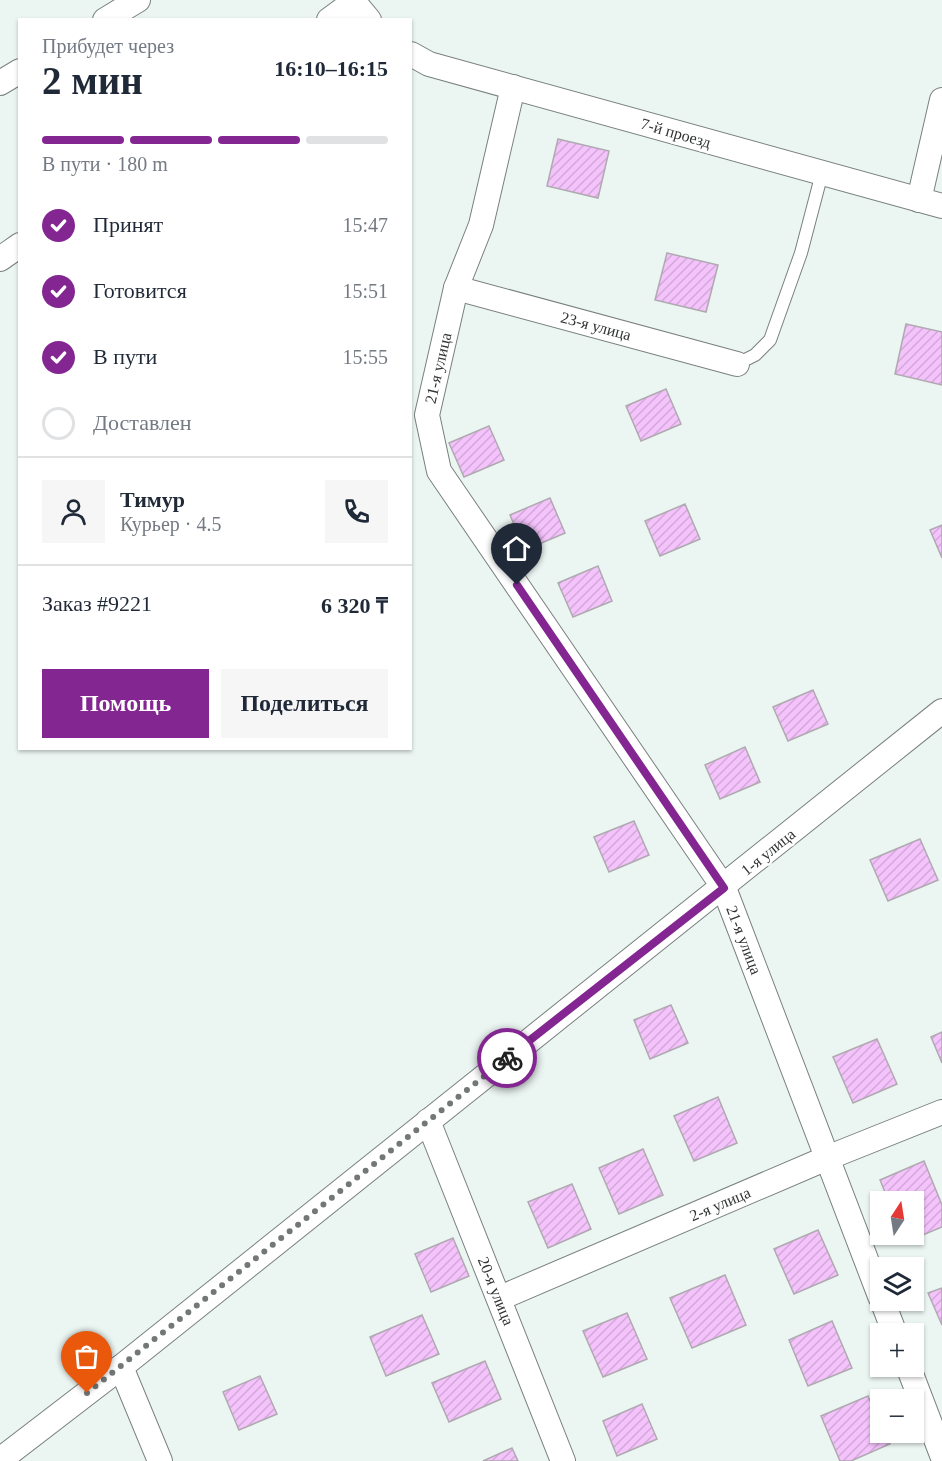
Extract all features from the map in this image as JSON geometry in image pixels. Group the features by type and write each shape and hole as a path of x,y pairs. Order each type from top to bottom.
{"street":[{"path":"108,18 138,0"},
{"path":"332,18 355,1 368,18"},
{"name":"7-й проезд","path":"412,55 429,64 942,206"},
{"path":"0,83 18,72"},
{"name":"21-я улица","path":"513,87 481,225 456,288 427,415 440,471 724,888 870,1270"},
{"path":"919,200 942,100"},
{"path":"0,259 18,246"},
{"name":"23-я улица","path":"456,288 737,364"},
{"name":"1-я улица","path":"0,1460 121,1367 724,888 942,711"},
{"name":"2-я улица","path":"500,1298 827,1158 942,1112"},
{"name":"20-я улица","path":"428,1121 563,1461"},
{"path":"121,1367 160,1461"},
{"path":"912,1377 942,1455"}],"lane":[{"path":"737,364 755,355 770,340 801,253 822,173"}],"building":[{"path":"558,139 609,151 598,198 547,186"},
{"path":"667,253 718,265 706,312 655,300"},
{"path":"906,324 942,332 942,385 895,374"},
{"path":"666,389 681,424 641,441 626,406"},
{"path":"489,426 504,460 464,477 449,443"},
{"path":"550,498 565,533 525,550 510,515"},
{"path":"685,504 700,539 660,556 645,521"},
{"path":"942,525 942,558 930,530"},
{"path":"598,566 612,601 573,617 558,583"},
{"path":"813,690 828,724 788,741 773,707"},
{"path":"745,747 760,782 720,799 705,765"},
{"path":"634,821 649,855 609,872 594,837"},
{"path":"920,839 938,880 888,901 870,860"},
{"path":"671,1005 688,1043 650,1059 634,1020"},
{"path":"942,1032 942,1063 931,1037"},
{"path":"877,1039 897,1084 853,1103 833,1057"},
{"path":"718,1097 737,1143 694,1161 674,1116"},
{"path":"643,1149 663,1195 619,1214 599,1168"},
{"path":"924,1161 942,1205 942,1227 924,1234 924,1191 884,1191 880,1180"},
{"path":"572,1184 591,1229 548,1248 528,1202"},
{"path":"818,1230 838,1275 794,1294 774,1249"},
{"path":"453,1238 469,1276 431,1292 415,1254"},
{"path":"725,1275 746,1325 692,1348 670,1298"},
{"path":"942,1288 942,1325 928,1293"},
{"path":"627,1313 647,1359 603,1377 583,1331"},
{"path":"422,1315 439,1354 386,1376 370,1337"},
{"path":"832,1321 852,1368 808,1386 789,1340"},
{"path":"485,1361 501,1399 449,1422 432,1383"},
{"path":"260,1376 277,1414 239,1430 223,1392"},
{"path":"868,1396 870,1443 890,1444 851,1461 840,1461 821,1416"},
{"path":"642,1404 657,1439 617,1456 603,1421"},
{"path":"512,1448 518,1461 483,1461"}],"way so far":[{"path":"87,1393 507,1058"}],"route":[{"path":"507,1058 724,888 517,585"}]}
